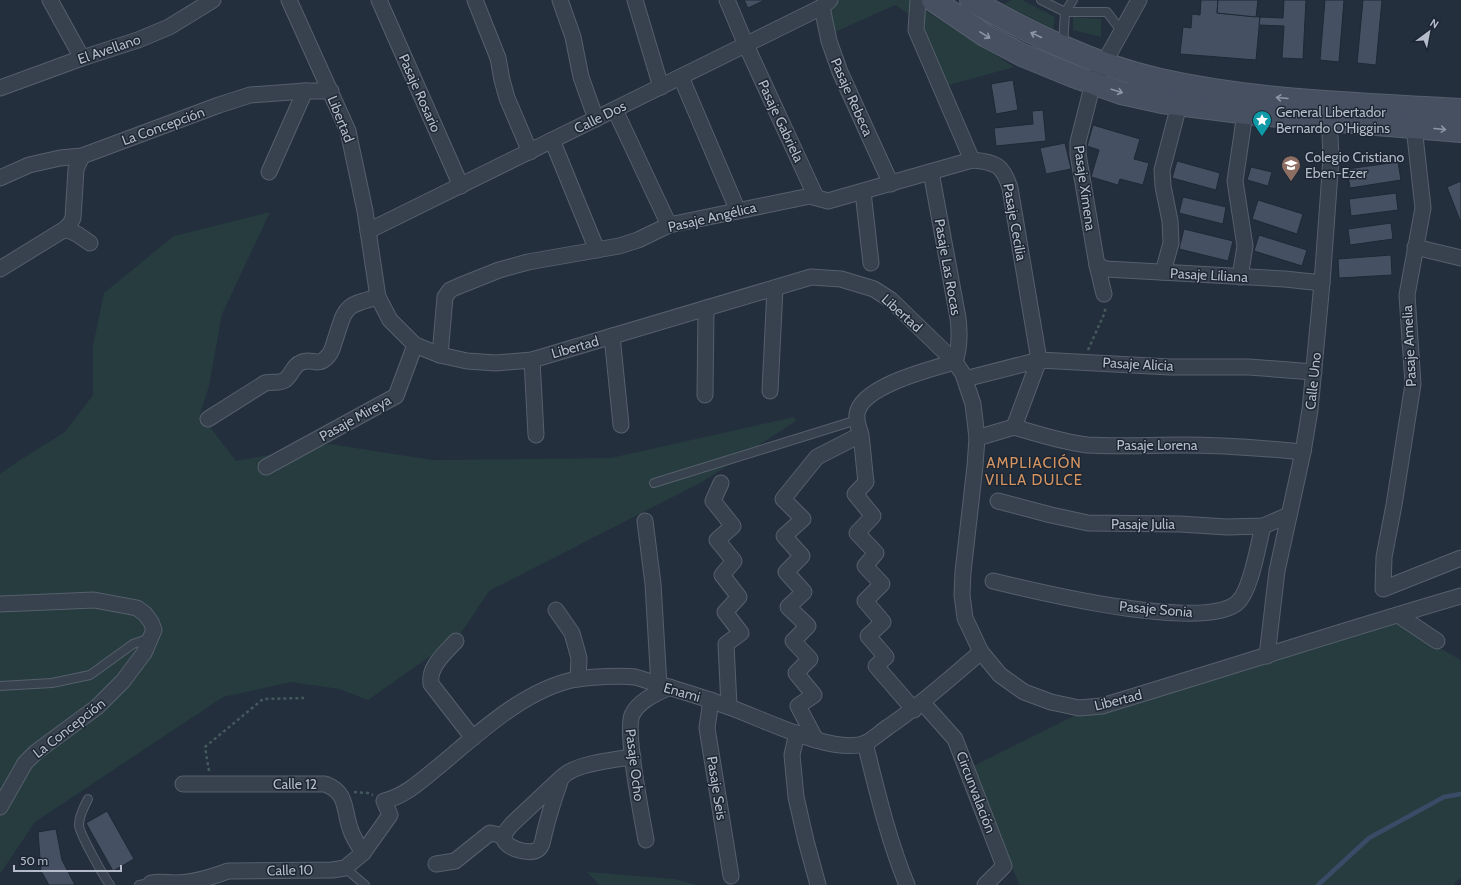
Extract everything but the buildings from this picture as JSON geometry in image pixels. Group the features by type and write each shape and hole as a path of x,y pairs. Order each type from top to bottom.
{"main road":[{"path":"933,0 986,36 1022,55 1073,76 1121,93 1179,104 1245,113 1461,110"},
{"path":"980,2 1024,29 1063,47 1104,63 1160,80 1414,127 1461,131"}],"street":[{"path":"50,0 82,58"},
{"name":"Libertad","path":"289,0 348,131 368,231 378,297 390,320 415,345 440,355 467,361 496,364 532,360 811,277 841,278 874,289 891,300 955,362 965,379 973,404 977,438 963,565 962,594 965,618 980,652 1000,675 1024,692 1051,702 1079,708 1102,706 1267,656 1398,614 1461,596"},
{"name":"Pasaje Rosario","path":"380,0 460,186"},
{"path":"475,0 498,58 507,98 530,152"},
{"path":"560,0 573,37 581,76 596,119"},
{"path":"635,0 661,87"},
{"name":"Pasaje Gabriela","path":"727,0 816,197"},
{"path":"918,0 916,30 972,160"},
{"name":"Pasaje Ximena","path":"1104,294 1097,265 1078,154 1078,142 1093,83 1139,0"},
{"name":"El Avellano","path":"0,88 82,58 138,40 169,26 203,2"},
{"name":"Calle Dos","path":"368,231 615,110 826,3"},
{"name":"Pasaje Rebeca","path":"826,3 829,41 840,72 892,184"},
{"path":"681,77 738,211"},
{"path":"269,172 305,91"},
{"name":"La Concepción","path":"0,178 29,165 60,158 82,156 250,95 305,91 331,91"},
{"path":"1163,272 1171,243 1170,221 1163,186 1162,170 1179,104"},
{"path":"615,110 669,224"},
{"name":"Calle Uno","path":"1267,656 1277,571 1303,452 1310,410 1322,283 1330,159 1329,111"},
{"path":"1240,277 1245,246 1235,181 1245,113"},
{"name":"Pasaje Amelia","path":"1414,127 1423,208 1407,295 1413,384 1394,505 1384,556 1383,589 1461,558"},
{"path":"552,140 597,250"},
{"path":"0,269 65,229 70,224 73,218 76,169 82,156"},
{"name":"Pasaje Angélica","path":"440,355 445,297 450,290 499,270 528,262 619,246 638,240 669,224 810,196 828,201 972,160"},
{"name":"Pasaje Cecilia","path":"972,160 988,161 996,165 1006,174 1010,188 1039,360"},
{"name":"Pasaje Las Rocas","path":"931,172 958,318 960,337 955,362"},
{"path":"863,192 871,263"},
{"path":"65,229 77,234 90,243"},
{"path":"1415,247 1461,258"},
{"name":"Pasaje Liliana","path":"1097,265 1106,269 1322,283"},
{"path":"770,391 776,288"},
{"path":"208,419 265,383 280,382 285,380 295,366 301,362 320,362 324,360 331,351 344,312 350,306 359,302 378,297"},
{"path":"705,395 706,308"},
{"path":"612,336 621,425"},
{"name":"Pasaje Mireya","path":"266,467 396,396 415,345"},
{"path":"532,360 536,435"},
{"path":"977,438 1014,427 1039,360"},
{"name":"Pasaje Alicia","path":"965,379 1039,360 1083,361 1170,367 1249,367 1314,372"},
{"path":"918,706 876,666 886,657 868,636 882,622 865,601 882,584 865,566 876,553 858,533 873,516 855,494 866,482 857,412 861,404 882,387 909,376 955,362"},
{"name":"Pasaje Lorena","path":"1014,427 1053,438 1086,444 1134,446 1235,446 1303,452"},
{"path":"816,740 798,706 814,695 796,673 810,659 793,641 808,626 788,607 804,592 786,572 802,556 784,536 803,519 783,499 817,457 860,435"},
{"path":"721,483 713,501 733,526 717,540 734,561 722,575 739,597 725,612 741,633 726,644 728,706"},
{"name":"Pasaje Julia","path":"998,501 1088,523 1180,524 1227,527 1263,526 1289,515"},
{"path":"645,521 665,686"},
{"name":"Pasaje Sonia","path":"994,581 1087,602 1137,609 1194,614 1223,610 1238,603 1247,588 1263,526"},
{"path":"0,604 94,600 137,608 152,622 154,630 152,637"},
{"path":"556,610 572,633 579,658 578,679"},
{"path":"1398,614 1437,641"},
{"name":"La Concepción","path":"0,807 25,763 36,752 97,708 123,681 144,653 152,637"},
{"path":"456,641 441,657 432,670 430,677 431,684 473,738"},
{"name":"Enami","path":"384,801 395,799 408,791 516,705 538,692 556,684 578,679 634,677 711,700 816,740 852,745 865,743 918,706 980,652"},
{"name":"Pasaje Ocho","path":"646,840 629,723 632,714 644,702 665,686"},
{"name":"Pasaje Seis","path":"711,700 707,728 732,876"},
{"name":"Circunvalación","path":"918,706 955,739 1004,866 985,885"},
{"path":"797,734 792,755 796,797 818,885"},
{"path":"865,743 896,859 907,885"},
{"path":"562,778 539,848 536,851 530,852 513,848 504,840 504,836 512,824 562,778 574,769 588,764 633,757"},
{"name":"Calle 12","path":"183,784 325,784 336,789 341,795 350,830 363,853"},
{"path":"345,868 363,853 390,816 384,801"},
{"path":"436,864 455,861 490,833 504,836"},
{"name":"Calle 10","path":"145,884 159,881 175,883 197,880 228,871 332,870 345,868"}],"lane":[{"path":"1041,0 1065,12 1107,12 1122,32"},
{"path":"1063,47 1065,12 1073,0"},
{"path":"654,483 857,420"},
{"path":"0,686 52,683 90,675 133,644 152,637"},
{"path":"88,798 80,816 79,827 104,877 110,885"},
{"path":"345,868 365,885"}],"path":[{"path":"1083,361 1105,312 1104,294"},
{"path":"211,784 205,747 263,699 304,698"},
{"path":"336,789 368,793 384,801"}],"green space":[{"path":"833,0 913,0 929,13 1014,67 949,85 917,19 895,5 835,32 823,7"},
{"path":"1012,0 1022,0 1055,17 1053,29 1004,4"},
{"path":"1073,17 1101,19 1101,37 1073,30"},
{"path":"270,212 222,314 209,386 200,414 236,461 330,444 432,460 611,458 794,417 796,421 702,482 489,591 459,636 368,700 339,689 291,682 223,697 35,822 0,874 0,474 65,432 93,395 93,346 104,293 174,236"},
{"path":"1393,622 1461,660 1461,878 1455,882 1454,885 1020,885 965,770 1084,711"},
{"path":"587,872 674,879 697,885 600,885"}],"waterway":[{"path":"1318,885 1369,838 1444,797 1461,794"}],"place":[{"name":"General Libertador Bernardo O'Higgins","path":"1262,137"},
{"name":"Colegio Cristiano Eben-Ezer","path":"1291,182"}],"district":[{"name":"AMPLIACIÓN VILLA DULCE","path":"1034,472"}]}
